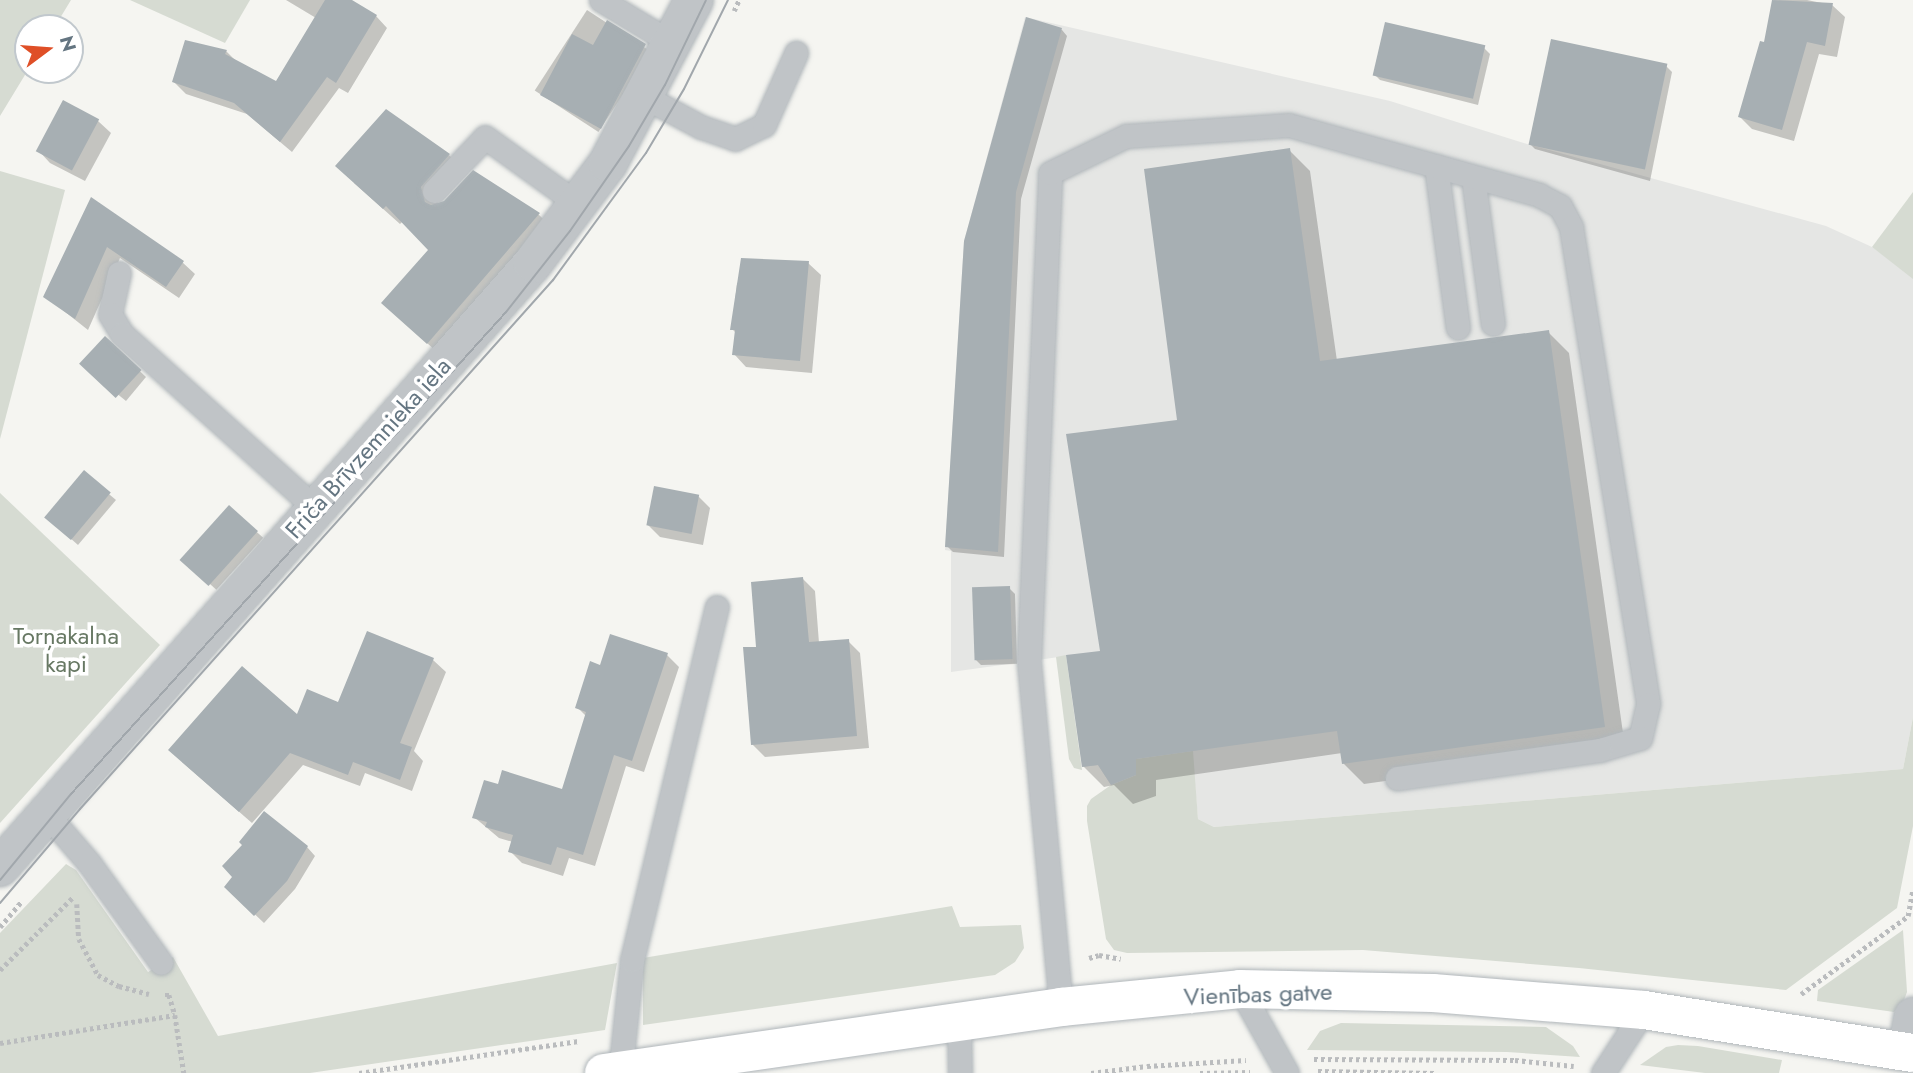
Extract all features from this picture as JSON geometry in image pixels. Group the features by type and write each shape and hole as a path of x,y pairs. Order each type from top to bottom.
{"main road":[{"name":"Vienības gatve","path":"615,1072 1061,1007 1240,989 1433,993 1644,1010 1911,1041"}],"street":[{"name":"Friča Brīvzemnieka iela","path":"0,867 533,263 608,163 694,0"}],"lane":[{"path":"601,0 672,43"},
{"path":"643,96 701,127 735,139 764,125 796,53"},
{"path":"1061,1007 1029,660 1050,173 1126,136 1289,125 1539,195 1560,206 1571,227 1648,704 1640,738 1600,750 1397,778"},
{"path":"434,191 485,137 578,204"},
{"path":"1436,166 1458,328"},
{"path":"1473,177 1493,324"},
{"path":"119,272 110,314 122,334 315,508"},
{"path":"615,1072 632,960 716,607"},
{"path":"46,813 89,863 161,963"},
{"path":"1240,989 1284,1066"},
{"path":"1603,1071 1644,1010"},
{"path":"958,1022 960,1073"}],"path":[{"path":"1793,1000 1908,916 1913,889"},
{"path":"0,970 77,892 79,939 98,975 119,986 144,993 169,995 175,1015 184,1073"},
{"path":"0,1043 175,1015"},
{"path":"1091,1073 1147,1066 1284,1066 1514,1060 1603,1071"}],"shaded area":[{"path":"1025,17 1390,101 1527,144 1826,226 1872,247 1913,276 1913,717 1903,769 1214,827 1198,819 1192,752 1136,759 1136,775 1111,785 1098,765 1082,767 1066,656 951,672 951,551 945,550 964,241"}],"green space":[{"path":"0,0 71,0 62,14 14,14 14,84 19,84 0,116"},
{"path":"130,0 250,0 225,43"},
{"path":"0,171 65,190 0,439"},
{"path":"1913,192 1913,279 1872,247"},
{"name":"Torņakalna kapi","path":"0,493 160,645 0,823"},
{"path":"1066,655 1082,770 1074,768 1069,759 1056,657"},
{"path":"1913,717 1913,826 1897,908 1786,990 1579,968 1363,950 1127,953 1114,950 1106,939 1087,821 1087,806 1091,799 1111,785 1136,775 1136,759 1193,751 1198,819 1214,827 1903,769"},
{"path":"66,864 76,870 148,972 173,957 218,1036 617,963 605,1030 310,1073 0,1073 0,933"},
{"path":"952,906 960,927 1021,925 1024,948 1015,962 995,975 643,1025 643,958"},
{"path":"1903,930 1907,992 1894,1012 1817,1001 1818,990"},
{"path":"1341,1023 1546,1027 1573,1046 1580,1057 1507,1052 1307,1050 1320,1031"},
{"path":"1678,1045 1782,1060 1779,1073 1705,1073 1640,1065 1666,1047"}],"building":[{"path":"325,0 352,0 377,15 336,83 327,77 280,142 234,103 172,82 185,40 227,50 225,54 276,81"},
{"path":"1772,0 1833,3 1825,46 1807,42 1782,130 1738,117 1760,41 1764,42"},
{"path":"1026,17 1062,28 1016,192 998,552 945,547 964,241"},
{"path":"607,20 646,44 601,129 540,95 572,34 593,45"},
{"path":"1385,22 1485,45 1473,99 1373,76"},
{"path":"1551,39 1667,64 1645,169 1529,145"},
{"path":"63,100 99,119 72,170 36,151"},
{"path":"386,109 450,154 421,187 425,202 431,205 444,201 473,170 540,213 427,344 381,303 428,250 386,206 383,209 335,166"},
{"path":"1290,148 1320,361 1549,330 1605,727 1342,764 1337,731 1136,759 1136,775 1111,785 1098,765 1082,767 1066,655 1100,651 1066,434 1177,420 1144,169"},
{"path":"91,197 184,261 166,287 107,247 75,319 43,297"},
{"path":"741,258 809,261 800,361 732,355 735,330 730,330"},
{"path":"105,336 142,370 116,398 79,364"},
{"path":"84,470 111,492 71,540 44,517"},
{"path":"654,486 699,495 692,534 646,525"},
{"path":"229,505 258,531 208,586 179,560"},
{"path":"803,577 809,642 849,639 857,736 751,745 743,647 756,647 751,582"},
{"path":"1010,586 1013,659 975,660 972,587"},
{"path":"367,631 434,658 400,743 412,747 400,780 353,762 348,775 290,753 239,812 168,750 242,666 297,714 307,689 338,702"},
{"path":"610,634 668,653 632,761 614,755 583,855 557,847 551,865 508,852 513,835 485,827 487,822 472,818 484,780 498,784 502,770 562,789 586,712 575,708 590,661 600,665"},
{"path":"264,811 308,846 287,881 254,916 224,887 232,877 222,866 242,845 239,842"}],"tram line":[{"path":"0,880 71,794 506,312 570,231 629,146 665,85 706,0"},
{"path":"0,903 80,809 553,280 646,153 684,89 728,0"}]}
